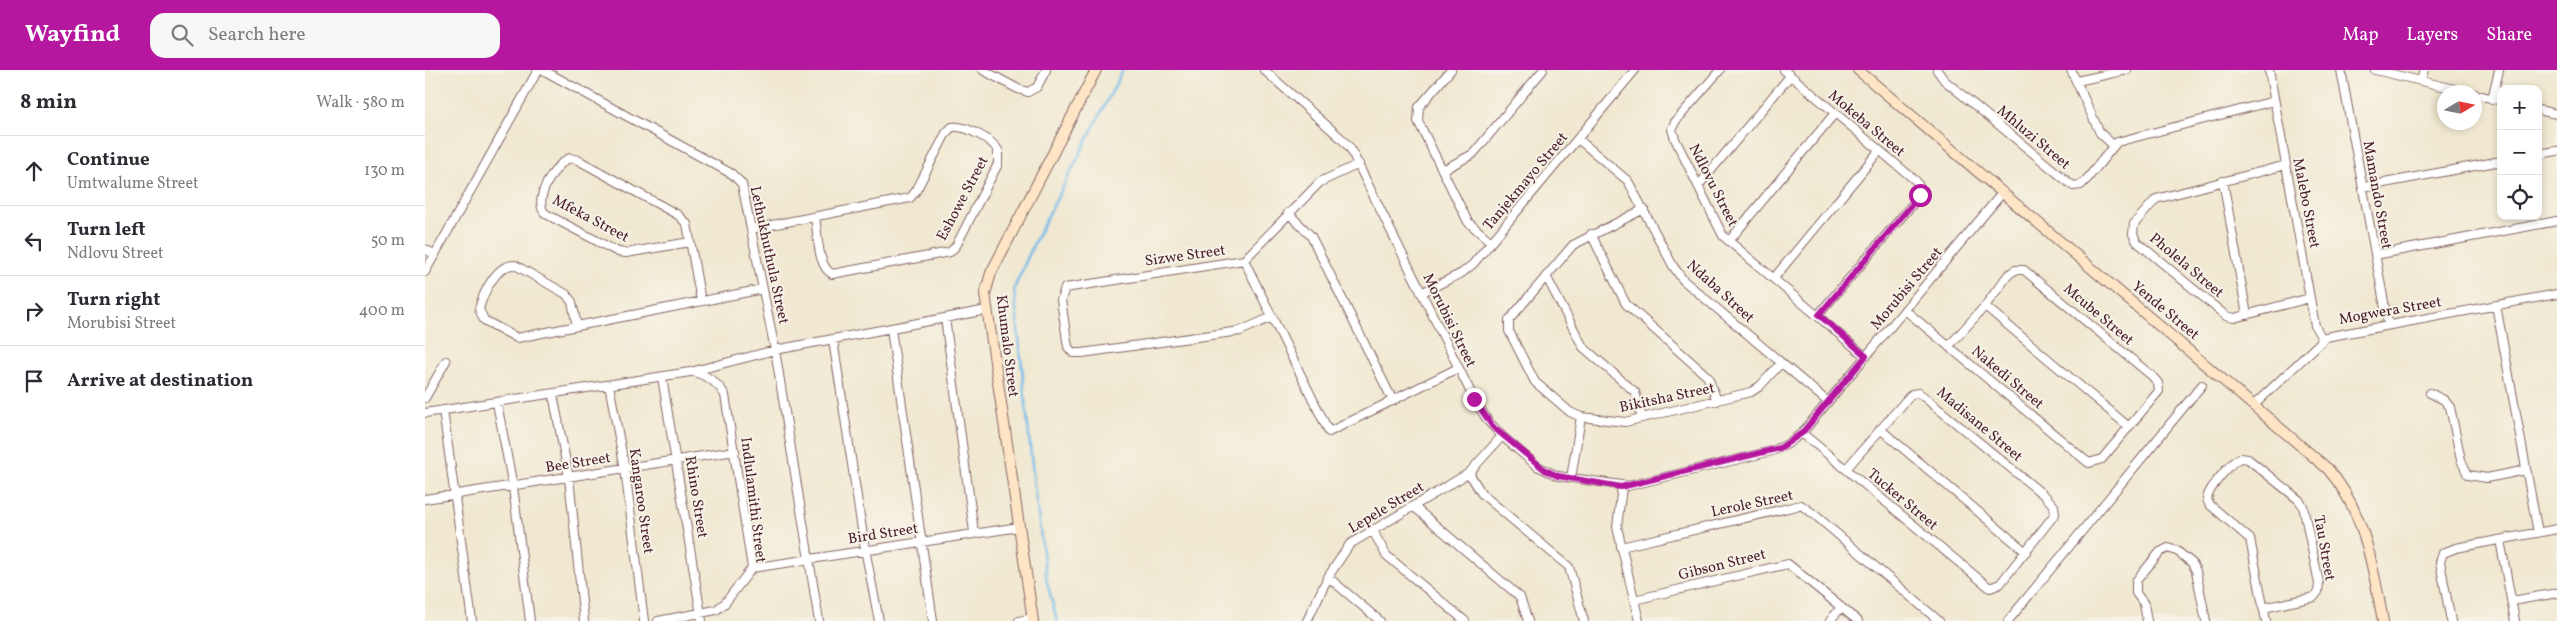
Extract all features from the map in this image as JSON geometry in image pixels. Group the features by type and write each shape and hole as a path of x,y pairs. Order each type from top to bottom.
{"street":[{"path":"425,272 538,70"},
{"name":"Lethukhuthula Street","path":"543,70 738,178 742,184 775,350 819,621"},
{"path":"983,70 1018,89 1029,92 1037,87 1046,70"},
{"name":"Khumalo Street","path":"1032,620 987,310 987,283 1096,70"},
{"name":"Morubisi Street","path":"1264,70 1343,139 1359,164 1458,368 1482,413 1502,436 1545,470 1571,478 1621,487 1772,451 1786,445 1802,433 2003,192"},
{"path":"1451,70 1418,110 1420,127 1468,222 1491,242"},
{"path":"1443,170 1473,154 1543,70"},
{"name":"Tanjekmayo Street","path":"1421,293 1468,268 1635,70"},
{"name":"Ndlovu Street","path":"1720,70 1673,125 1675,139 1721,233 1866,356"},
{"path":"1698,186 1790,76 1783,70"},
{"name":"Yende Street","path":"1858,70 2317,458 2338,480 2363,530 2383,621"},
{"name":"Mhluzi Street","path":"1937,70 1943,80 2069,185 2077,186 2085,182 2113,145"},
{"path":"2071,70 2100,133 2113,145 2132,137 2274,101"},
{"path":"2077,81 2127,70"},
{"name":"Malebo Street","path":"2269,70 2315,326 2322,339"},
{"name":"Mamando Street","path":"2341,70 2388,324"},
{"path":"2375,70 2438,85"},
{"path":"2421,81 2424,70"},
{"path":"2492,98 2499,70"},
{"name":"Mokeba Street","path":"1790,76 1916,181 1920,188 1917,199 1819,315"},
{"path":"2482,96 2497,100"},
{"path":"2542,111 2557,114"},
{"path":"1729,241 1835,113"},
{"name":"Eshowe Street","path":"751,229 910,198 946,133 953,127 962,127 993,144 998,150 998,164 956,246 950,252 833,274 827,270 823,263 815,217"},
{"name":"Ndaba Street","path":"1578,139 1623,176 1632,186 1673,266 1683,280 1828,402"},
{"path":"1774,278 1879,151"},
{"path":"2542,153 2557,151"},
{"name":"Mfeka Street","path":"690,242 632,253 619,252 547,214 542,209 540,198 561,163 569,158 683,218 687,224 701,301"},
{"path":"2363,187 2497,162"},
{"path":"1244,260 1320,182 1359,164"},
{"name":"Pholela Street","path":"2285,165 2156,199 2137,218 2132,229 2137,242 2226,316 2234,318 2310,298"},
{"path":"2223,181 2247,315"},
{"name":"Bikitsha Street","path":"1644,209 1591,234 1573,245 1512,316 1508,323 1509,331 1538,386 1570,412 1581,417 1617,422 1717,401 1756,390 1781,363"},
{"path":"1289,213 1311,236 1393,400 1458,368"},
{"path":"2375,255 2557,221"},
{"path":"1591,234 1629,308 1708,377 1717,401"},
{"path":"425,249 435,254"},
{"name":"Sizwe Street","path":"1272,317 1234,332 1082,353 1070,351 1061,300 1065,288 1244,260 1329,432 1393,400"},
{"path":"577,326 572,302 566,294 515,265 506,266 499,271 479,309 484,320 517,338 763,289"},
{"name":"Mcube Street","path":"1949,346 1985,306 2011,272 2019,269 2029,272 2158,383 2159,391 2156,396 2102,459 2093,463"},
{"path":"1546,276 1583,347 1635,392 1642,418"},
{"name":"Mogwera Street","path":"2254,405 2322,339 2330,335 2557,294"},
{"path":"2496,305 2538,533"},
{"path":"1985,306 2129,427"},
{"path":"425,413 690,372 775,350 987,310"},
{"name":"Nakedi Street","path":"1905,310 2085,460 2093,463"},
{"path":"945,318 974,532"},
{"path":"891,329 933,621"},
{"path":"833,340 865,549 879,621"},
{"path":"425,398 446,361"},
{"name":"Indlulamithi Street","path":"658,621 702,617 710,613 725,603 752,568 727,402 721,388 700,374 690,372"},
{"name":"Rhino Street","path":"662,377 702,617"},
{"path":"2008,621 2202,385"},
{"name":"Kangaroo Street","path":"609,386 625,469 644,621"},
{"path":"2430,392 2445,400 2450,406 2461,460 2468,475 2487,478 2526,470"},
{"path":"553,394 569,478 584,621"},
{"name":"Madisane Street","path":"1846,469 1912,394 1924,395 2051,503 2055,510 2054,518 2026,552"},
{"path":"497,403 513,487 531,621"},
{"path":"443,410 472,621"},
{"path":"1571,478 1581,417"},
{"path":"1880,429 2026,552"},
{"name":"Tucker Street","path":"1802,433 1985,586 1990,588 1998,586 2026,552"},
{"name":"Lepele Street","path":"1307,621 1328,577 1347,548 1372,529 1469,473 1502,436"},
{"name":"Bee Street","path":"425,499 455,496 735,451"},
{"name":"Tau Street","path":"2263,608 2314,597 2318,592 2319,583 2301,503 2248,459 2240,458 2211,489 2207,499 2209,504 2250,539 2263,608 2266,621"},
{"path":"1469,473 1482,494 1569,567 1584,621"},
{"path":"1621,487 1617,527 1639,621"},
{"name":"Lerole Street","path":"1621,547 1801,505 1939,621"},
{"path":"1413,506 1520,597 1528,621"},
{"name":"Bird Street","path":"752,568 974,532 1019,527"},
{"path":"1372,529 1386,555 1465,621"},
{"path":"2451,621 2440,562 2443,553 2449,549 2557,529"},
{"path":"2500,540 2515,621"},
{"path":"2147,621 2144,604 2136,593 2136,581 2160,552 2168,548 2177,551 2195,567 2206,621"},
{"name":"Gibson Street","path":"1634,600 1782,563 1794,567 1858,621"},
{"path":"1328,577 1380,621"},
{"path":"2512,601 2557,593"},
{"path":"1830,621 1841,607"},
{"path":"1019,621 1032,620"}],"waterway":[{"path":"1057,621 1047,582 1034,485 1014,289 1034,243 1123,70"}],"route":[{"path":"1474,399 1493,427 1537,466 1558,476 1621,487 1632,486 1780,448 1793,441 1802,433 1866,356 1819,315 1920,195"}]}
